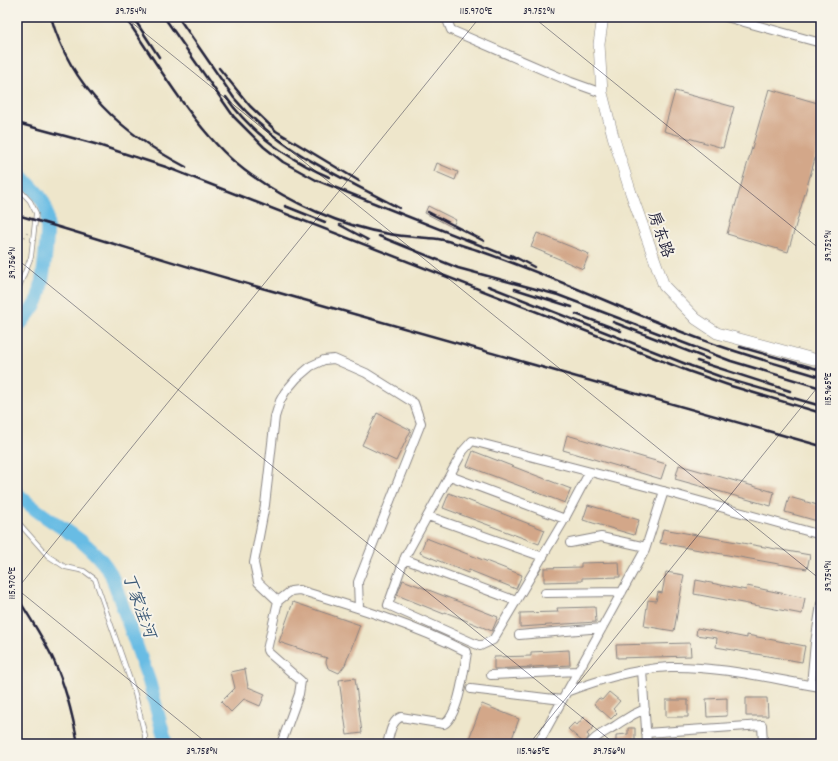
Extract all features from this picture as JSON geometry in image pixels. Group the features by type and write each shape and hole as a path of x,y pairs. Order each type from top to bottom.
{"main road":[{"name":"房东路","path":"603,17 599,44 602,93 613,136 631,193 648,245 664,286 696,319 717,333 821,360"}],"street":[{"path":"446,17 451,30 571,82 602,93"},
{"path":"726,17 821,43"},
{"path":"278,601 258,582 254,563 265,505 276,417 280,401 297,378 312,366 324,360 334,360 366,373 414,403 420,423 358,582 359,608"},
{"path":"589,473 565,519 493,640 480,646 388,605 404,559 463,452 472,441 589,473 664,491 821,535"},
{"path":"450,476 565,519"},
{"path":"538,744 646,547 664,491"},
{"path":"428,516 543,557"},
{"path":"570,542 601,537 646,547"},
{"path":"404,559 516,601"},
{"path":"281,744 299,694 301,681 268,652 268,644 278,601 291,591 299,590 359,608 445,641 467,652 457,704 448,721 444,724 401,717 396,719 394,722 387,744"},
{"path":"546,593 622,592"},
{"path":"811,685 821,604"},
{"path":"519,635 602,628"},
{"path":"566,692 597,681 642,670 670,667 704,668 821,687"},
{"path":"642,670 647,744"},
{"path":"491,675 578,671"},
{"path":"471,689 562,700"},
{"path":"590,744 605,730 614,726 629,715 645,709"},
{"path":"646,733 762,725 763,744"}],"lane":[{"path":"17,187 30,201 36,212 31,257 17,292"},
{"path":"17,521 48,556 65,566 84,571 95,579 135,694 146,736 145,744"}],"building":[{"path":"769,89 821,104 821,138 788,252 727,234"},
{"path":"675,91 734,107 723,148 664,131"},
{"path":"437,163 458,172 455,180 434,171"},
{"path":"428,206 456,220 452,227 425,213"},
{"path":"537,233 589,254 583,269 531,247"},
{"path":"377,413 411,430 396,461 362,445"},
{"path":"567,435 666,464 661,479 563,450"},
{"path":"473,451 571,489 565,503 467,466"},
{"path":"679,465 774,492 771,506 675,479"},
{"path":"449,493 545,530 539,544 443,508"},
{"path":"789,497 821,506 821,522 785,512"},
{"path":"588,505 639,520 634,535 583,520"},
{"path":"663,529 810,555 807,569 660,543"},
{"path":"426,538 522,575 516,589 469,570 468,573 420,553"},
{"path":"619,562 620,577 582,578 582,581 544,582 544,568 581,567 581,563"},
{"path":"666,572 684,575 674,631 644,626 648,600 656,601 658,592 662,593"},
{"path":"403,580 498,617 492,631 397,595"},
{"path":"696,580 746,590 747,586 805,598 802,614 694,594"},
{"path":"293,602 360,625 345,665 339,673 328,668 326,662 327,658 279,642"},
{"path":"595,607 596,622 520,627 520,613 558,612 557,608"},
{"path":"697,628 747,638 747,635 805,646 802,662 716,647 717,638 696,635"},
{"path":"690,643 691,656 617,658 616,645"},
{"path":"569,650 570,665 494,669 494,657 531,656 531,652"},
{"path":"245,669 248,687 265,694 260,706 244,699 231,712 221,702 235,688 231,672"},
{"path":"355,678 362,733 347,735 339,680"},
{"path":"609,692 620,701 613,709 617,713 611,719 594,704 599,698 602,700"},
{"path":"727,698 727,716 707,717 706,699"},
{"path":"746,698 767,698 768,716 746,716"},
{"path":"666,700 688,700 688,717 666,717"},
{"path":"482,704 519,719 510,744 467,744"},
{"path":"584,717 594,727 587,734 589,736 585,744 568,729 574,723 577,725"},
{"path":"628,728 635,728 635,744 616,744 616,735 628,734"}],"waterway":[{"name":"丁家洼河","path":"17,170 43,201 47,214 46,254 37,301 17,328"},
{"name":"丁家洼河","path":"17,493 41,514 79,539 101,560 111,574 149,681 166,744"}],"railway":[{"path":"51,17 60,42 72,66 86,87 102,106 141,140 186,167"},
{"path":"125,17 182,102 215,142 232,160 251,175 300,204 335,219 371,230 395,235 432,238 453,242 534,271 700,339 821,377"},
{"path":"133,17 159,57"},
{"path":"164,17 234,117 264,147 283,162 316,180 515,259"},
{"path":"178,17 234,98 251,117 290,148 311,161 399,208"},
{"path":"219,68 250,106 276,131 359,181"},
{"path":"226,97 247,123 259,134 285,154 329,177"},
{"path":"17,123 95,144 166,167 688,371 731,386 821,413"},
{"path":"285,206 325,222"},
{"path":"428,212 484,241"},
{"path":"17,215 230,279 821,446"},
{"path":"340,225 368,240"},
{"path":"379,236 458,268 558,295 731,361 821,388"},
{"path":"511,255 534,267"},
{"path":"488,286 727,379 821,406"},
{"path":"515,289 572,307"},
{"path":"576,314 621,331"},
{"path":"613,322 708,359"},
{"path":"740,347 821,370"},
{"path":"697,361 790,391"},
{"path":"17,597 37,629 54,661 69,702 78,744"}]}
